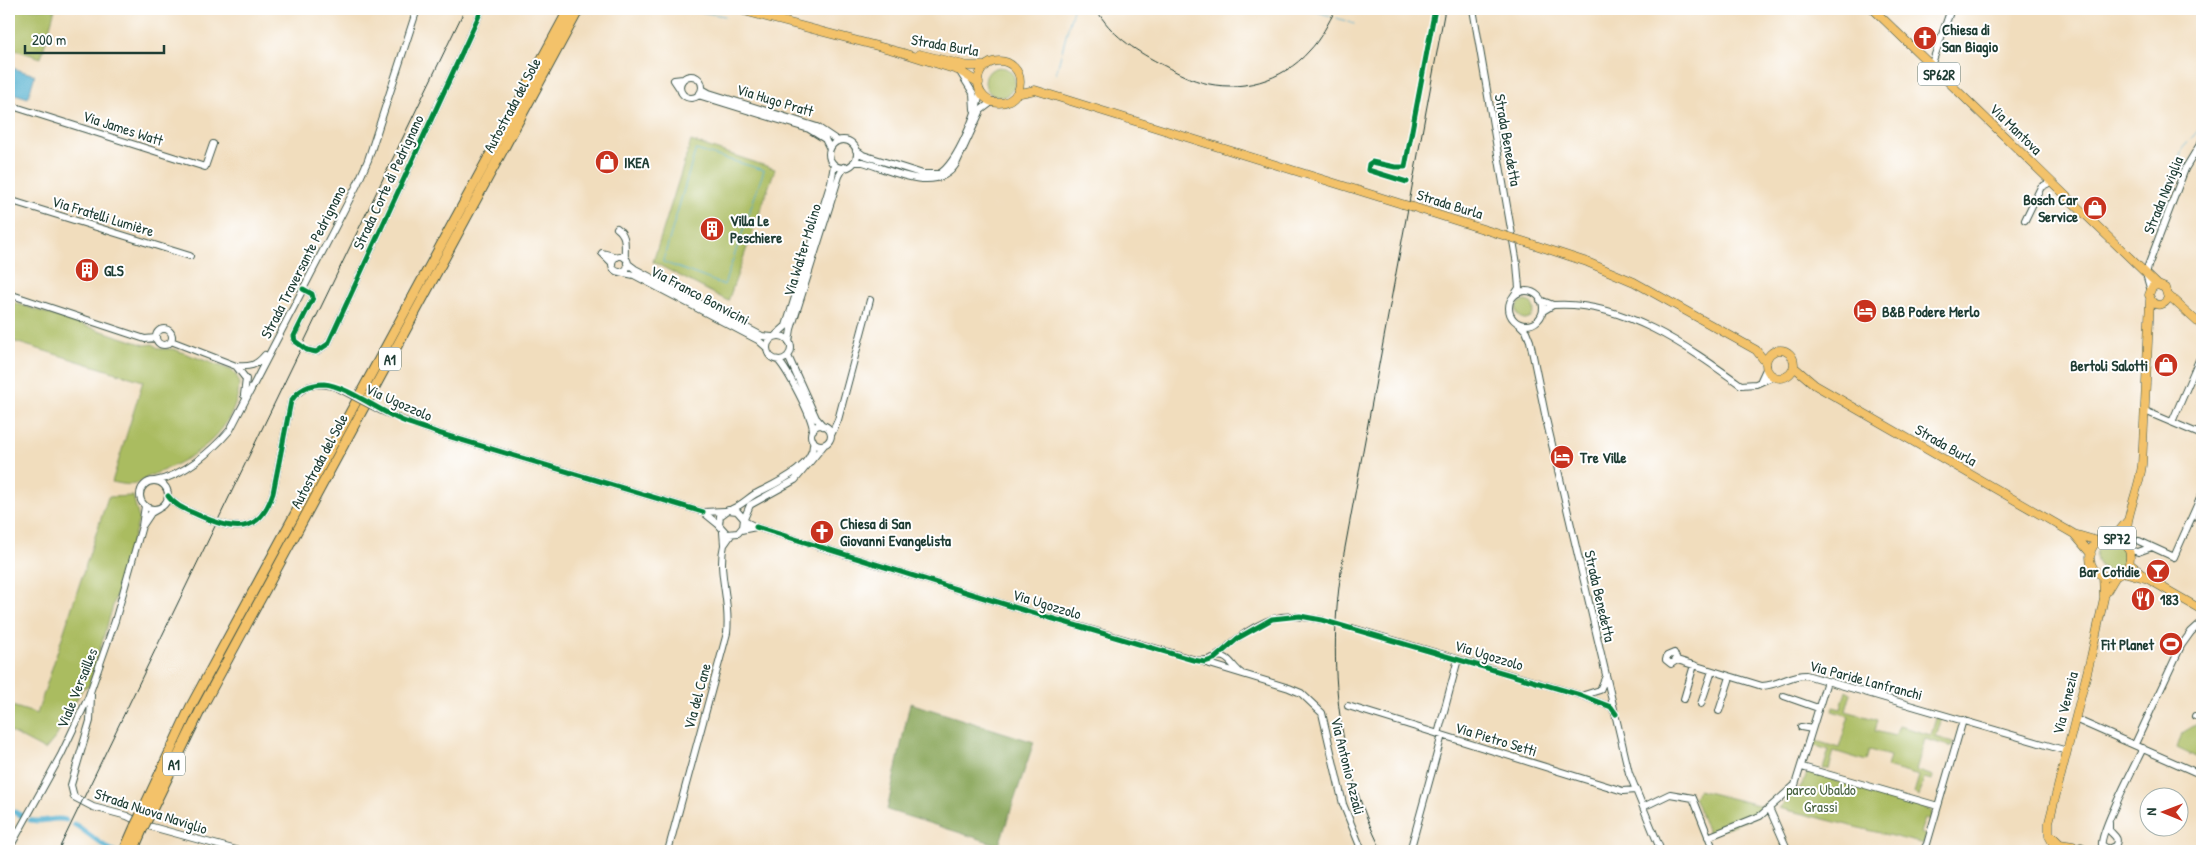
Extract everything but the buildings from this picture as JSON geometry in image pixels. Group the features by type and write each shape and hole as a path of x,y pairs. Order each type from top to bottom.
{"highway":[{"name":"Autostrada del Sole","path":"144,817 192,706 569,9"},
{"name":"Autostrada del Sole","path":"127,851 201,709 580,9"}],"main road":[{"name":"Strada Burla","path":"736,9 900,52 960,72 979,87 993,102 1006,102 1016,94 1036,90"},
{"name":"Via Mantova","path":"1873,9 2146,274 2165,288 2164,301"},
{"name":"Strada Burla","path":"900,52 924,55 968,66 986,66"},
{"name":"Strada Burla","path":"979,87 982,71 986,66 998,60 1009,63 1018,72 1020,78 1036,90 1588,262 1634,282 1756,350 1788,352 1793,359 1794,367 1805,378 2074,534 2098,541"},
{"path":"1016,94 1020,78"},
{"name":"Via Mantova","path":"2140,267 2150,289 2150,300"},
{"path":"2150,289 2155,282"},
{"path":"2150,300 2154,304 2164,301 2181,306 2202,326"},
{"path":"2128,548 2129,518 2141,473 2150,300"},
{"path":"2149,326 2164,301"},
{"name":"Strada Burla","path":"1756,350 1774,376 1805,378"},
{"path":"1766,365 1772,352"},
{"path":"1786,376 1794,367"},
{"path":"2110,537 2119,531 2129,518"},
{"name":"Strada Burla","path":"2074,534 2090,554 2093,566 2103,575"},
{"name":"SP72","path":"2090,554 2098,541 2110,537 2117,538 2128,548 2129,563 2148,579 2200,609"},
{"name":"SP72","path":"2119,574 2129,563"},
{"name":"SP72","path":"2103,575 2119,574 2148,579"},
{"name":"Via Venezia","path":"2104,598 2119,574"},
{"name":"Via Venezia","path":"2057,851 2048,832 2104,598 2103,575"},
{"name":"Via Venezia","path":"2052,814 2051,829 2054,839 2060,844 2081,849"},
{"name":"Via Venezia","path":"2062,851 2081,849"}],"street":[{"name":"Strada Traversante Pedrignano","path":"409,34 413,9"},
{"name":"Strada Traversante Pedrignano","path":"175,474 218,444 230,430 368,160 417,9"},
{"name":"Strada Corte di Pedrignano","path":"307,350 316,352 328,344 482,9"},
{"name":"Strada Benedetta","path":"1473,9 1518,276 1518,288 1509,303 1510,314 1512,319 1526,331 1530,341 1546,420 1629,773 1661,851"},
{"path":"1931,66 1951,9"},
{"path":"960,72 968,83 974,102 970,122"},
{"path":"690,76 697,78 701,82 702,89 693,98 687,97 680,89 683,79 690,76"},
{"path":"979,87 979,102 952,161 942,172 932,176 863,155 848,141 838,141 830,150 830,159 834,165 844,167 854,162 863,162 924,180 942,178 952,171 981,110 993,102"},
{"name":"Via Hugo Pratt","path":"702,89 817,126 838,141"},
{"name":"Via Hugo Pratt","path":"698,95 815,132 825,139 830,150"},
{"name":"Via James Watt","path":"9,105 205,168 213,144"},
{"name":"Strada Naviglia","path":"2146,274 2185,169 2202,143"},
{"path":"854,162 857,155 856,150"},
{"name":"Via Walter Molino","path":"766,348 768,342 786,326 831,182 834,165"},
{"name":"Via Walter Molino","path":"831,435 829,430 816,418 788,356 791,349 789,342 790,329 839,176 844,167"},
{"path":"2025,220 2041,187 2051,182"},
{"name":"Via Fratelli Lumière","path":"9,200 190,256"},
{"path":"617,228 624,235 622,258 626,269 619,272 615,270 612,263 602,253 622,258"},
{"path":"612,263 622,258"},
{"name":"Via Franco Bonvicini","path":"622,258 635,269 757,333 774,336"},
{"name":"Strada Naviglia","path":"2151,261 2155,282"},
{"name":"Via Franco Bonvicini","path":"619,272 634,275 758,340 766,348"},
{"path":"2146,274 2150,289"},
{"name":"Strada Benedetta","path":"1518,276 1523,285 1540,300"},
{"path":"295,341 294,336 313,298 312,294 303,289"},
{"path":"1513,297 1521,292 1531,292"},
{"path":"9,294 145,339 156,338"},
{"path":"741,530 746,510 752,503 799,476 829,441 838,420 870,300"},
{"path":"1540,300 1542,311 1553,305"},
{"path":"1540,300 1553,305 1583,306 1629,318 1689,348 1741,385 1752,385 1774,376"},
{"name":"Strada Benedetta","path":"1530,341 1532,330 1542,311"},
{"path":"1520,325 1531,325 1536,322"},
{"path":"156,338 158,332 165,329 171,334 171,341"},
{"path":"774,336 782,336 789,342"},
{"path":"156,338 162,345 171,341 236,366 257,377"},
{"path":"244,370 258,364 275,342"},
{"path":"766,348 771,358 778,360 786,370 810,419 813,430"},
{"path":"778,360 788,356"},
{"path":"2172,422 2202,356"},
{"path":"1761,380 1766,365"},
{"path":"238,414 246,388 244,370"},
{"name":"Via Ugozzolo","path":"168,494 172,502 226,526 237,528 254,523 268,507 273,493 291,401 297,392 308,385 323,384 338,388 402,420 438,433 703,512 728,510 739,512 744,520 756,527 1060,621 1197,661 1206,662 1220,655"},
{"path":"2145,411 2202,435"},
{"path":"719,525 719,519 728,510 742,505 754,495 792,475 811,452 813,430 817,426 832,424 838,420"},
{"path":"813,440 816,444 824,445"},
{"path":"175,474 161,507 151,509 145,506 140,497 142,488 148,483 165,479 175,474"},
{"path":"156,481 164,484 168,494"},
{"path":"2139,541 2174,558 2202,494"},
{"name":"Viale Versailles","path":"9,849 66,745 91,691 108,643 142,526 145,506"},
{"name":"Via Ugozzolo","path":"161,507 180,506"},
{"name":"Viale Versailles","path":"142,526 152,513 161,507"},
{"name":"Via Ugozzolo","path":"703,512 719,525 724,532"},
{"name":"Via Ugozzolo","path":"731,535 741,530 756,527"},
{"path":"724,532 731,535 724,545"},
{"name":"Via del Cane","path":"668,851 727,633 728,608 721,560 724,532"},
{"path":"2128,548 2138,552 2152,547"},
{"path":"2135,744 2180,649 2200,623 2200,609"},
{"path":"1220,655 1234,641 1272,619 1300,616 1322,620"},
{"name":"Via Ugozzolo","path":"1352,628 1580,695 1610,707 1616,714"},
{"path":"1232,663 1230,653 1234,641"},
{"path":"104,653 108,643"},
{"path":"1220,655 1244,674"},
{"path":"1220,655 1224,666 1230,671"},
{"path":"1410,851 1458,659"},
{"name":"Via Paride Lanfranchi","path":"1677,660 1762,686 1774,685 1796,675 1806,675 2067,751"},
{"name":"Via Antonio Azzali","path":"1197,661 1301,693 1322,712 1343,804 1362,851"},
{"path":"1684,699 1694,665"},
{"path":"1701,704 1712,671"},
{"path":"1600,690 1606,674"},
{"path":"1719,710 1730,676"},
{"path":"1708,837 1760,816 1795,784 1802,767 1827,681"},
{"path":"1580,695 1587,696 1600,690 1611,693 1606,700 1599,702"},
{"name":"Strada Nuova Naviglio","path":"91,691 90,719 71,782 71,791 74,797 96,808 127,816 145,825 240,851"},
{"path":"1784,696 1818,708"},
{"name":"Via Pietro Setti","path":"1348,706 1623,791 1636,790"},
{"path":"2195,716 2202,718"},
{"path":"2076,719 2202,775"},
{"path":"1922,851 1927,844 1963,720"},
{"path":"1801,727 1812,729"},
{"path":"2109,823 2143,748"},
{"path":"1802,767 1938,806"},
{"path":"1643,807 1670,794 1692,798 1714,851"},
{"path":"1769,808 1788,851"}],"green space":[{"path":"9,9 55,9 41,58 9,48"},
{"path":"1000,67 1010,72 1015,82 1010,92 1000,97 990,92 985,82 990,72"},
{"path":"691,141 775,169 728,301 653,262"},
{"path":"9,301 145,345 153,344 159,349 173,349 231,370 238,378 238,394 226,423 206,445 181,462 132,485 112,482 143,381 9,340"},
{"path":"1521,301 1529,301 1534,306 1532,317 1521,319 1516,314 1516,306"},
{"path":"133,496 139,519 89,686 83,688 56,737 45,750 9,731 9,705 37,714 108,497"},
{"path":"2110,542 2120,546 2124,556 2120,566 2110,570 2100,566 2096,556 2100,546"},
{"path":"1846,690 1851,693 1846,711 1878,720 1875,731 1895,736 1899,726 1931,735 1936,718 1942,718 1936,737 1953,742 1952,747 1925,739 1916,770 1933,776 1932,780 1924,778 1919,797 1914,793 1919,776 1887,767 1890,756 1869,750 1866,761 1834,751 1829,769 1823,769 1829,750 1812,745 1813,740 1839,748 1849,716 1832,711 1833,707 1841,709"},
{"path":"910,703 1034,742 999,845 887,810"},
{"path":"2202,721 2202,760 2177,748 2182,733"},
{"name":"parco Ubaldo Grassi","path":"1808,772 1929,809 1932,813 1931,820 1925,818 1920,833 1926,835 1924,844 1779,808 1801,786"},
{"path":"1698,790 1766,807 1759,815 1709,835 1694,797"}],"water":[{"path":"9,67 35,75 28,98 9,92"}],"waterway":[{"path":"683,9 725,16"},
{"path":"1056,74 1073,9"},
{"path":"1307,9 1331,16"},
{"path":"1337,18 1354,24"},
{"path":"2157,228 2182,149 2202,126"},
{"path":"696,150 764,170 724,285 663,262 696,150"},
{"path":"11,810 22,816"},
{"path":"30,820 66,820"},
{"path":"74,824 114,851"}],"tunnel":[{"path":"295,341 307,350"},
{"path":"1322,620 1352,628"}],"railway":[{"path":"58,851 465,9"},
{"path":"1096,9 1116,34 1149,58 1195,80 1215,85 1230,86 1260,82 1286,70 1309,51 1324,31 1336,9"},
{"path":"1382,851 1366,816 1354,780 1345,743 1339,705 1336,629 1344,553 1445,9"}],"cycle path":[{"path":"303,289 312,294 313,298 294,336 295,341 307,350 316,352 328,344 482,9"},
{"path":"1407,182 1368,170 1369,164 1372,162 1405,167 1435,9"},
{"path":"168,496 182,507 222,524 243,526 252,523 260,517 273,493 291,401 297,393 305,388 324,384 352,393 392,416 438,433 703,512"},
{"path":"756,527 1020,609 1193,660 1205,662 1214,659 1238,638 1272,619 1300,616 1322,620 1580,695 1611,707 1616,714"}],"place":[{"name":"Chiesa di San Biagio","path":"1925,38"},
{"name":"IKEA","path":"607,162"},
{"name":"Bosch Car Service","path":"2095,208"},
{"name":"Villa Le Peschiere","path":"712,229"},
{"name":"GLS","path":"87,270"},
{"name":"B&B Podere Merlo","path":"1865,311"},
{"name":"Bertoli Salotti","path":"2166,365"},
{"name":"Tre Ville","path":"1562,457"},
{"name":"Chiesa di San Giovanni Evangelista","path":"822,532"},
{"name":"Bar Cotidie","path":"2158,571"},
{"name":"183","path":"2143,599"},
{"name":"Fit Planet","path":"2171,644"}]}
